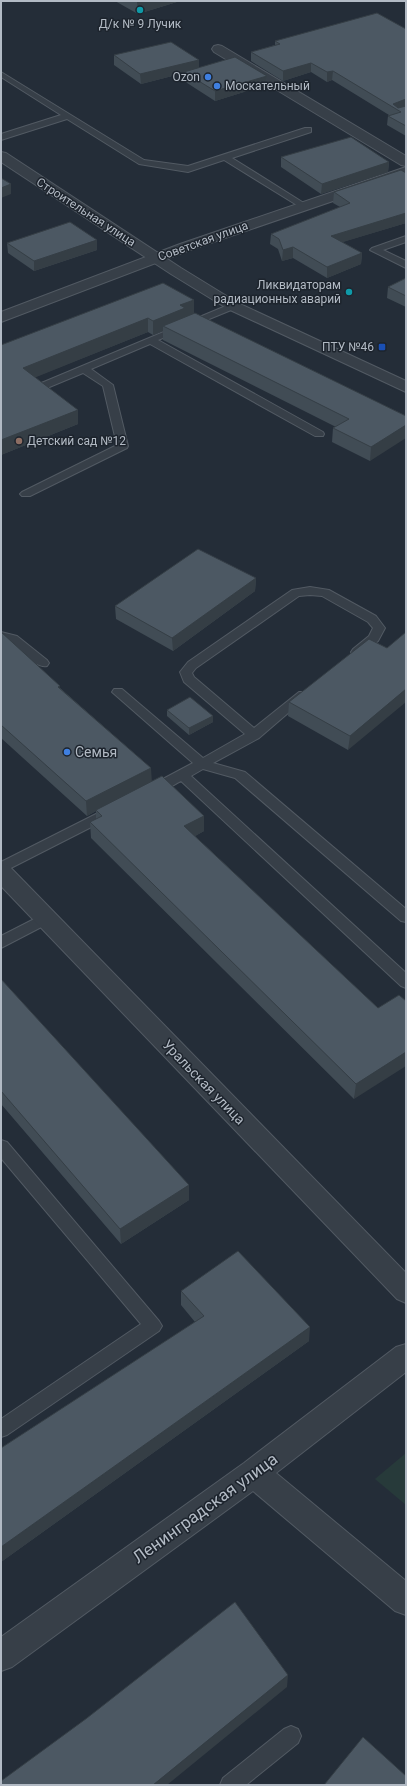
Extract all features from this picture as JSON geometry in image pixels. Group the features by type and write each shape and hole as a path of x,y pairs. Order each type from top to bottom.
{"street":[{"path":"218,49 406,162"},
{"name":"Строительная улица","path":"1,156 156,258 233,306 406,387"},
{"name":"Советская улица","path":"1,317 156,258 303,205 406,171"},
{"name":"Уральская улица","path":"1,872 406,1291"},
{"name":"Ленинградская улица","path":"1,1656 254,1473 406,1356"},
{"path":"254,1473 406,1600"}],"lane":[{"path":"1,74 142,162 188,169 226,158 308,130"},
{"path":"1,137 68,116"},
{"path":"226,158 303,205"},
{"path":"406,239 375,250 406,265"},
{"path":"43,386 233,306"},
{"path":"150,340 319,434"},
{"path":"26,494 123,446 108,384 84,369"},
{"path":"254,736 188,679 186,672 192,665 296,593 310,591 325,593 372,619 379,628 374,638 350,657"},
{"path":"1,636 13,639 43,663"},
{"path":"141,796 202,765 254,736 314,687"},
{"path":"118,692 202,765 240,775 406,917"},
{"path":"182,775 406,982"},
{"path":"1,868 120,807"},
{"path":"1,942 46,918"},
{"path":"1,1148 154,1326 1,1429"},
{"path":"230,1785 291,1736"}],"shaded area":[{"path":"406,1453 406,1505 375,1479"}],"building":[{"path":"377,13 406,29 406,99 393,104 398,108 406,106 406,126 388,116 401,112 333,71 327,72 311,63 283,71 251,52 280,44 275,41"},
{"path":"171,42 199,60 140,74 114,55"},
{"path":"235,57 267,76 215,91 184,72"},
{"path":"351,137 389,162 322,184 281,157"},
{"path":"401,170 406,173 406,213 331,236 362,253 327,267 293,247 283,250 279,239 271,234 350,203 334,192"},
{"path":"1,178 11,184 1,188"},
{"path":"70,222 97,240 34,261 7,243"},
{"path":"406,278 406,296 388,287"},
{"path":"163,283 194,300 180,305 185,308 153,321 148,318 23,368 78,410 1,440 1,345"},
{"path":"195,313 406,416 406,425 371,447 333,428 349,419 163,326"},
{"path":"198,549 256,578 172,638 115,606"},
{"path":"1,632 60,686 58,687 151,768 86,801 1,725"},
{"path":"406,632 406,689 350,736 289,702 369,639 387,648"},
{"path":"190,697 213,716 189,728 167,710"},
{"path":"162,776 204,816 184,826 378,1008 399,995 406,1001 406,1052 356,1084 90,822 102,816 96,810"},
{"path":"1,979 189,1185 120,1229 1,1091"},
{"path":"238,1251 310,1327 1,1547 1,1448 204,1316 181,1291"},
{"path":"235,1602 288,1675 153,1785 1,1785 1,1781 87,1718"},
{"path":"363,1737 406,1776 406,1785 324,1785"}],"place":[{"name":"Д/к № 9 Лучик","path":"140,10"},
{"name":"Ozon","path":"208,77"},
{"name":"Москательный","path":"217,86"},
{"name":"Ликвидаторам радиационных аварий","path":"349,292"},
{"name":"ПТУ №46","path":"382,347"},
{"name":"Детский сад №12","path":"19,441"},
{"name":"Семья","path":"67,752"}]}
